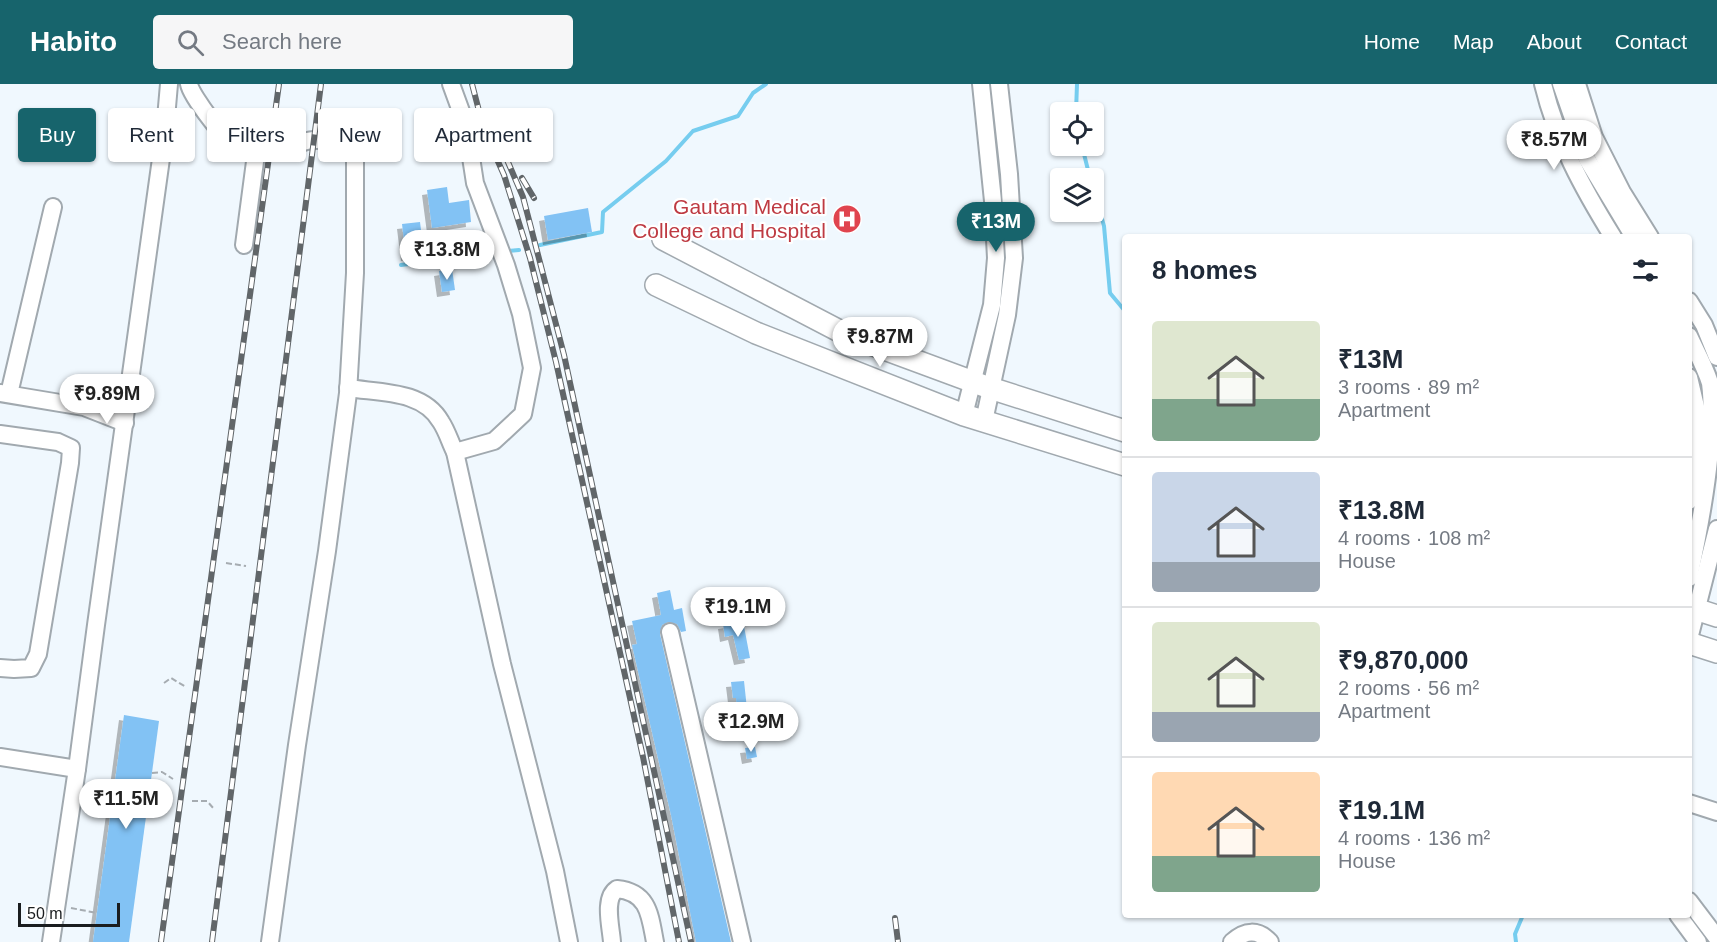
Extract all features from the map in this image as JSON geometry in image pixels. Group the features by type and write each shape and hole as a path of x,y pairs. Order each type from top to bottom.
{"main road":[{"path":"663,239 849,336 982,385 1122,430"},
{"path":"656,285 756,333 964,415 1122,464"},
{"path":"1693,608 1717,616"},
{"path":"1692,642 1717,652"}],"street":[{"path":"51,942 165,130 169,84"},
{"path":"189,84 207,113"},
{"path":"451,84 466,125 475,183 506,265 532,368 524,414 494,441 455,452"},
{"path":"981,84 993,201 996,258 982,385 984,421"},
{"path":"964,415 982,385 1007,315 1014,258 1009,174 999,84"},
{"path":"1543,84 1549,108 1568,159 1611,234"},
{"path":"1561,84 1587,159 1632,234"},
{"path":"1577,84 1594,137 1622,192 1648,234"},
{"path":"270,942 327,551 348,388 356,273 355,145 349,141 306,141"},
{"path":"244,245 255,162"},
{"path":"53,207 4,393 84,407 124,423"},
{"path":"1692,306 1704,325 1717,357"},
{"path":"1692,343 1710,383 1717,435 1715,457 1692,564"},
{"path":"348,388 414,398 440,420 455,452 502,664 555,871 569,942"},
{"path":"1692,390 1697,411 1698,450 1692,484"},
{"path":"0,434 58,442 71,448 38,654 31,668 0,668"},
{"path":"1693,608 1717,529"},
{"path":"670,632 742,942"},
{"path":"0,757 77,769"},
{"path":"1692,804 1717,812"},
{"path":"612,942 609,905 613,892 617,889 634,892 648,908 655,942"},
{"path":"1692,905 1717,938"},
{"path":"1680,918 1698,942"},
{"path":"1232,942 1248,932 1258,933 1270,942"}],"path":[{"path":"226,563 246,566"},
{"path":"164,682 171,678 186,687"},
{"path":"152,773 162,772 173,779"},
{"path":"192,801 207,801 214,809"},
{"path":"57,905 97,912"}],"building":[{"path":"447,187 449,203 469,200 471,222 432,228 427,190"},
{"path":"588,208 592,232 548,240 544,216"},
{"path":"420,222 424,254 406,256 402,224"},
{"path":"452,269 455,290 442,292 439,271"},
{"path":"670,590 674,610 682,608 686,631 681,632 677,624 668,622 662,625 660,634 731,942 696,942 671,815 632,645 637,644 632,621 661,615 657,593"},
{"path":"743,621 750,658 739,660 733,635 725,637 723,624"},
{"path":"744,681 747,709 756,708 758,719 738,722 736,698 733,698 731,682"},
{"path":"124,715 159,721 129,942 93,942"},
{"path":"755,747 757,757 747,759 745,748"}],"waterway":[{"path":"540,245 602,232 603,212 666,161 693,131 738,116 753,93 766,84"},
{"path":"1076,102 1077,84"},
{"path":"1084,156 1088,168"},
{"path":"1103,222 1110,293 1122,307"},
{"path":"507,251 519,250"},
{"path":"401,265 496,253"},
{"path":"1516,942 1515,934 1522,918"}],"railway":[{"path":"161,942 279,84"},
{"path":"212,942 321,84"},
{"path":"472,84 484,130 504,175 530,258 556,362 643,757 679,942"},
{"path":"508,162 523,197 564,355 691,942"},
{"path":"522,178 534,198"},
{"path":"895,918 898,942"}],"place":[{"name":"Gautam Medical College and Hospital","path":"847,219"}]}
